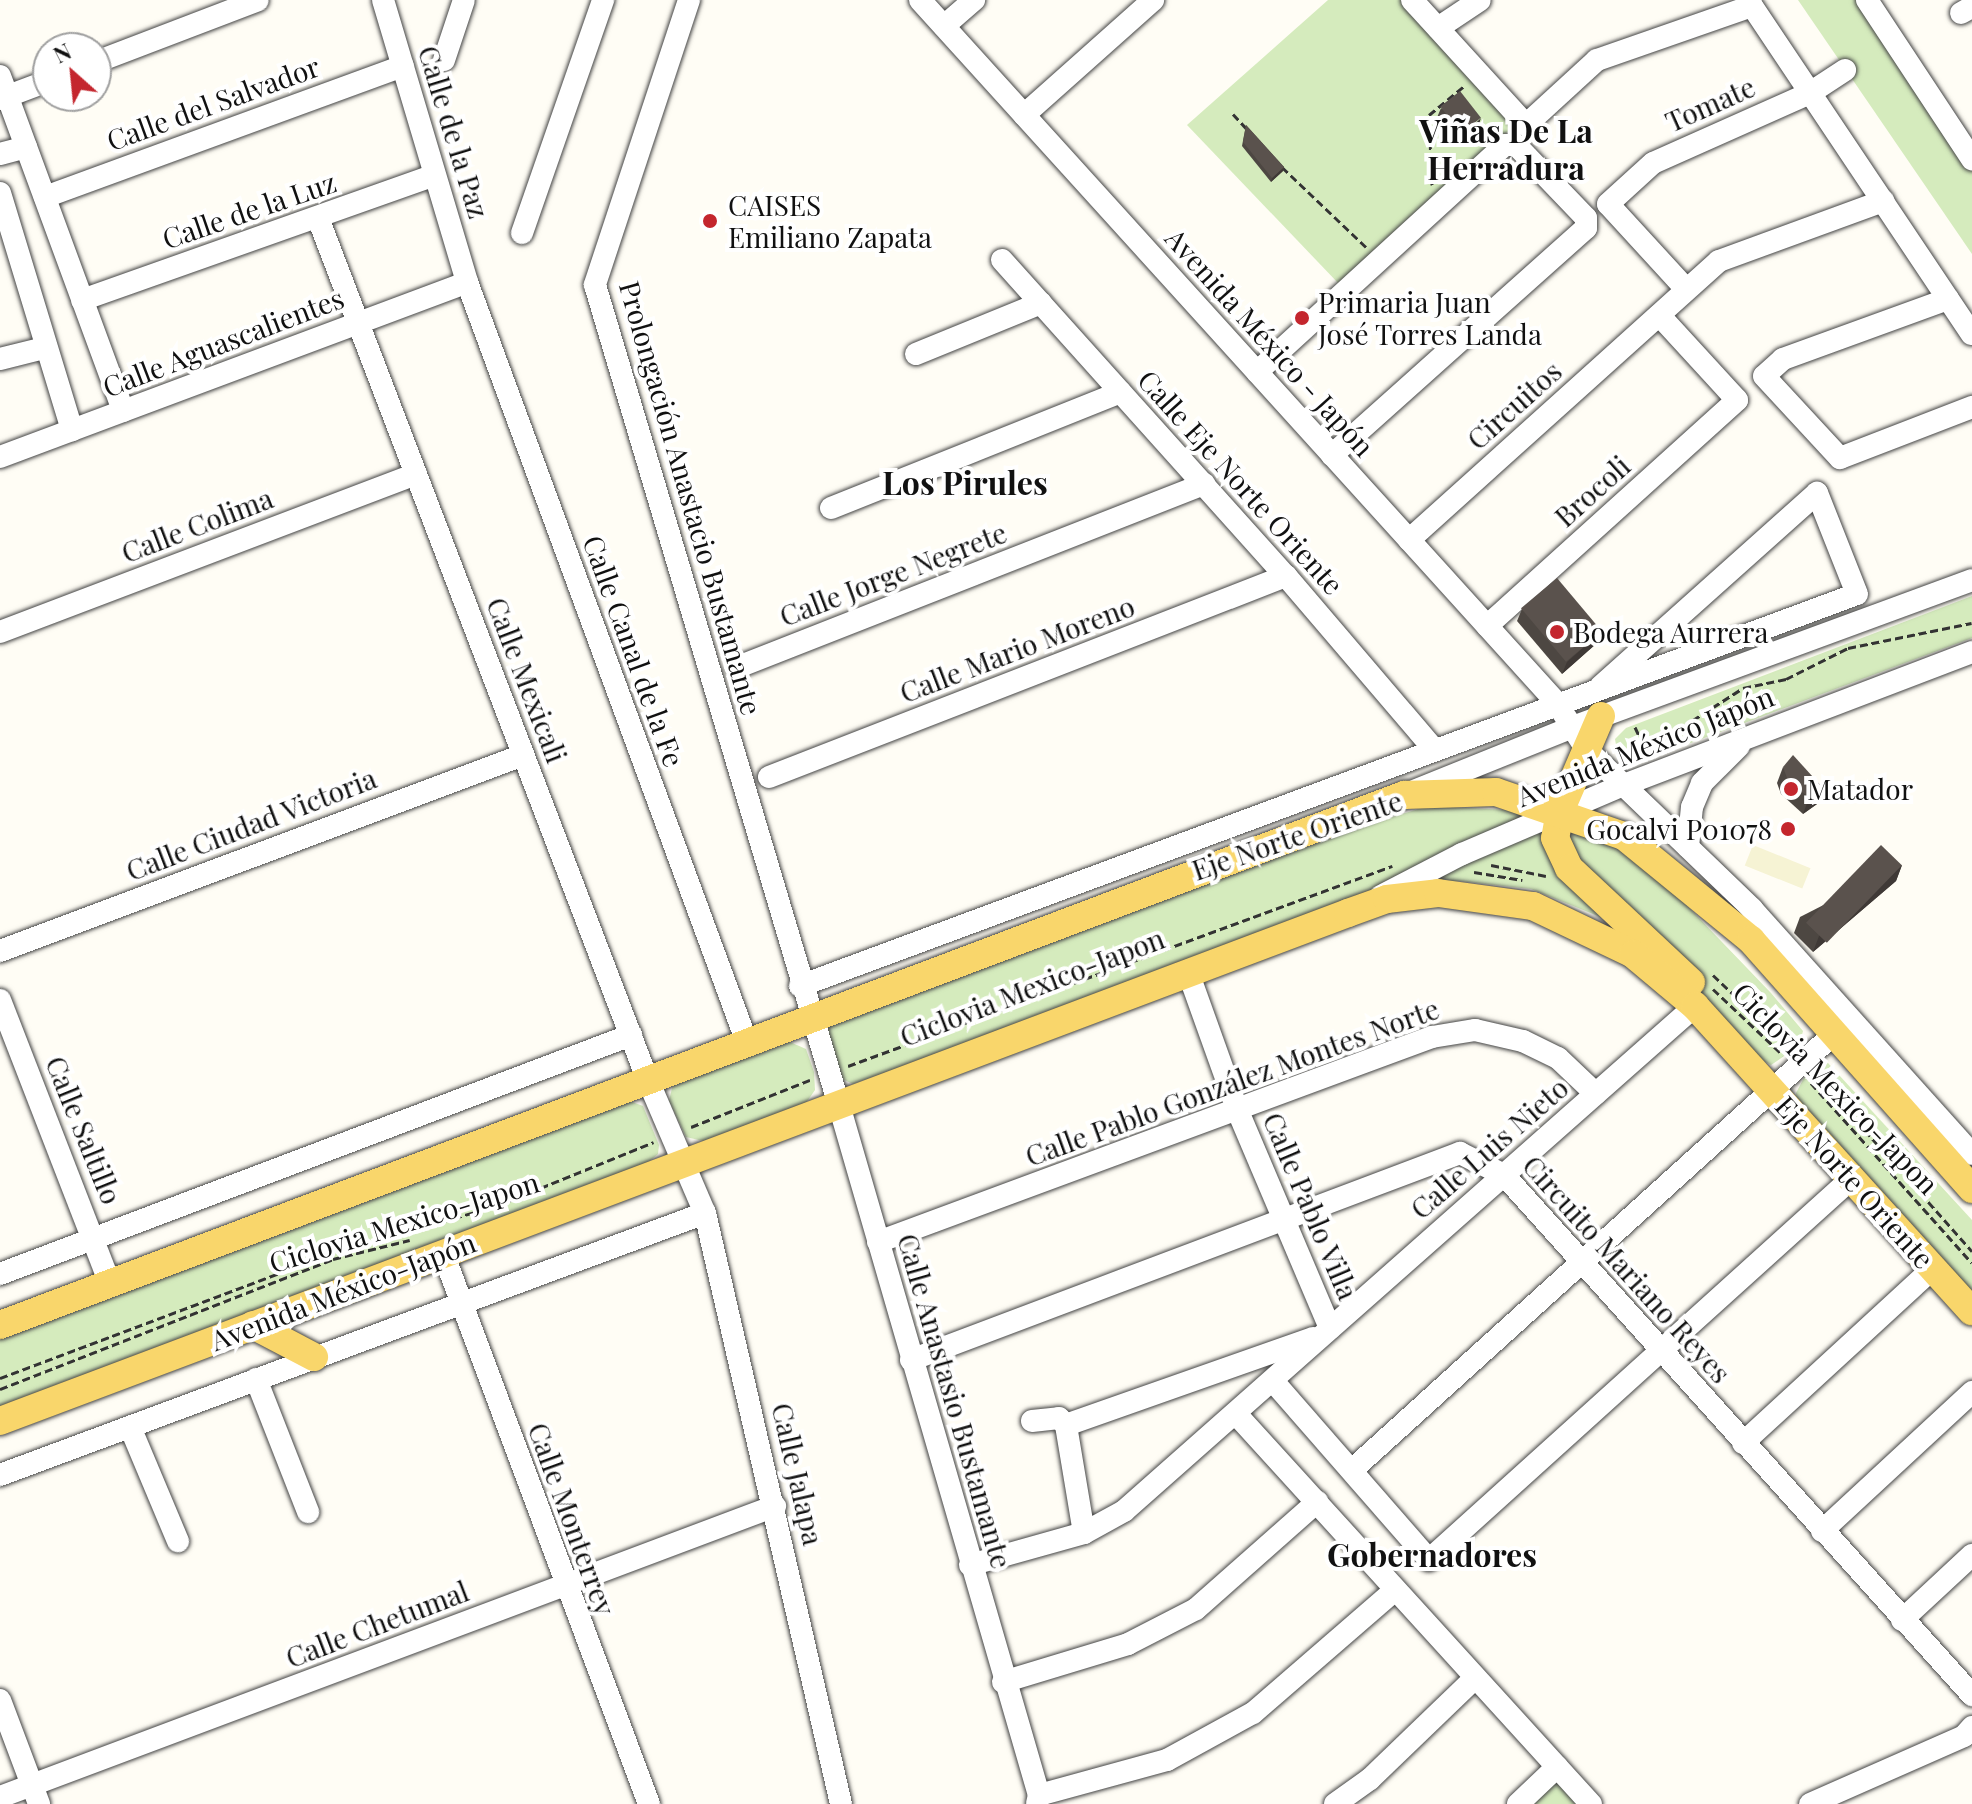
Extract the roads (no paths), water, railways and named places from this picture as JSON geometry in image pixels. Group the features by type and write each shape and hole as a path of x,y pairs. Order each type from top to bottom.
{"main road":[{"path":"1601,716 1578,738 1555,838 1569,868 1700,994"},
{"name":"Eje Norte Oriente","path":"647,1078 1404,795 1496,792 1560,811 1624,836 1713,908 1842,1027 1888,1094 1972,1189"},
{"name":"Eje Norte Oriente","path":"686,1160 1387,899 1438,893 1533,906 1633,954 1700,994 1771,1090 1972,1311"},
{"path":"1713,908 1752,909"},
{"path":"0,1325 647,1078"},
{"path":"1888,1094 1922,1101"},
{"name":"Avenida México-Japón","path":"0,1421 253,1325 434,1245 686,1160"},
{"path":"253,1325 314,1357"}],"street":[{"path":"112,56 258,0"},
{"name":"Calle de la Paz","path":"383,0 467,282"},
{"path":"444,60 464,0"},
{"path":"522,233 603,0"},
{"name":"Prolongación Anastacio Bustamante","path":"689,0 595,285 809,1016"},
{"name":"Avenida México - Japón","path":"920,0 1556,702 1578,738 1621,786 1752,909 1842,1027 1922,1101 1972,1154"},
{"path":"944,26 974,0"},
{"path":"1024,115 1153,0"},
{"path":"1412,0 1526,125 1597,60 1750,3 1972,334"},
{"path":"1438,28 1480,0"},
{"path":"1867,0 1969,149"},
{"name":"Calle del Salvador","path":"45,197 403,66"},
{"name":"Tomate","path":"1686,289 1608,204 1653,163 1810,93 1845,70"},
{"path":"32,85 3,91 123,411"},
{"path":"1257,372 1505,145 1516,145 1586,218 1586,228 1332,455"},
{"path":"0,154 26,147"},
{"name":"Calle de la Luz","path":"82,300 435,175"},
{"path":"0,193 44,348 72,430"},
{"name":"Circuitos","path":"1409,540 1719,261 1883,201"},
{"name":"Calle Mexicali","path":"318,218 647,1078 686,1160"},
{"name":"Calle Eje Norte Oriente","path":"1002,260 1286,576 1433,748"},
{"name":"Calle Aguascalientes","path":"0,457 467,282"},
{"name":"Calle Canal de la Fe","path":"467,282 746,1040"},
{"path":"1948,299 1783,359 1764,376 1840,458 1972,407"},
{"path":"916,354 1041,303"},
{"name":"Brocoli","path":"1487,626 1737,400 1659,315"},
{"path":"0,359 44,348"},
{"path":"831,508 1121,392"},
{"name":"Calle Colima","path":"0,632 416,474"},
{"name":"Calle Jorge Negrete","path":"738,667 1204,484"},
{"name":"Eje Norte Oriente","path":"800,986 1556,702 1601,686 1857,594 1817,493 1601,686"},
{"name":"Calle Mario Moreno","path":"769,777 1286,576"},
{"name":"Avenida México Japón","path":"1601,716 1972,580"},
{"name":"Avenida México Japón","path":"1348,913 1462,854 1560,811 1972,652"},
{"path":"1688,847 1692,807 1702,783 1722,758 1755,734"},
{"name":"Avenida México Japón","path":"1404,795 1578,738"},
{"name":"Calle Ciudad Victoria","path":"0,951 523,755"},
{"name":"Calle Pablo Villa","path":"1188,972 1237,1109 1326,1331"},
{"name":"Calle Luis Nieto","path":"970,1565 1084,1533 1124,1511 1237,1415 1326,1331 1596,1094 1700,994"},
{"name":"Calle Saltillo","path":"0,1000 110,1283"},
{"name":"Calle Anastasio Bustamante","path":"809,1016 820,1077 839,1105 1038,1799"},
{"path":"1352,1470 1842,1027"},
{"name":"Calle Pablo González Montes Norte","path":"878,1242 1432,1037 1475,1030 1523,1041 1558,1058 1596,1094"},
{"path":"0,1274 631,1035"},
{"name":"Circuito Mariano Reyes","path":"911,1360 1460,1153 1504,1175 1972,1695"},
{"name":"Calle Jalapa","path":"686,1160 705,1213 775,1506 833,1802"},
{"path":"1273,1381 1429,1560 1852,1178"},
{"path":"0,1475 705,1213"},
{"name":"Calle Monterrey","path":"434,1245 460,1303 564,1586 649,1804"},
{"path":"1743,1443 1933,1268"},
{"name":"Calle Luis Nieto","path":"1066,1425 1326,1331"},
{"path":"256,1379 308,1512"},
{"path":"1822,1531 1972,1392"},
{"path":"1237,1415 1591,1804"},
{"path":"1032,1421 1059,1418 1066,1425 1084,1533"},
{"path":"130,1427 178,1541"},
{"path":"1003,1682 1128,1644 1196,1609 1317,1502"},
{"name":"Calle Chetumal","path":"0,1797 36,1794 775,1506"},
{"path":"1902,1620 1972,1555"},
{"path":"1038,1799 1167,1760 1253,1713 1395,1590"},
{"path":"1335,1804 1370,1779 1475,1678"},
{"path":"0,1700 36,1794"},
{"path":"1810,1804 1969,1739"},
{"path":"1518,1804 1557,1767"}],"place":[{"name":"CAISES Emiliano Zapata","path":"710,221"},
{"name":"Primaria Juan José Torres Landa","path":"1302,318"},
{"name":"Bodega Aurrera","path":"1557,632"},
{"name":"Matador","path":"1791,789"},
{"name":"Gocalvi P01078","path":"1788,829"}],"district":[{"name":"Viñas De La Herradura","path":"1506,150"},
{"name":"Los Pirules","path":"965,482"},
{"name":"Gobernadores","path":"1432,1554"}]}
